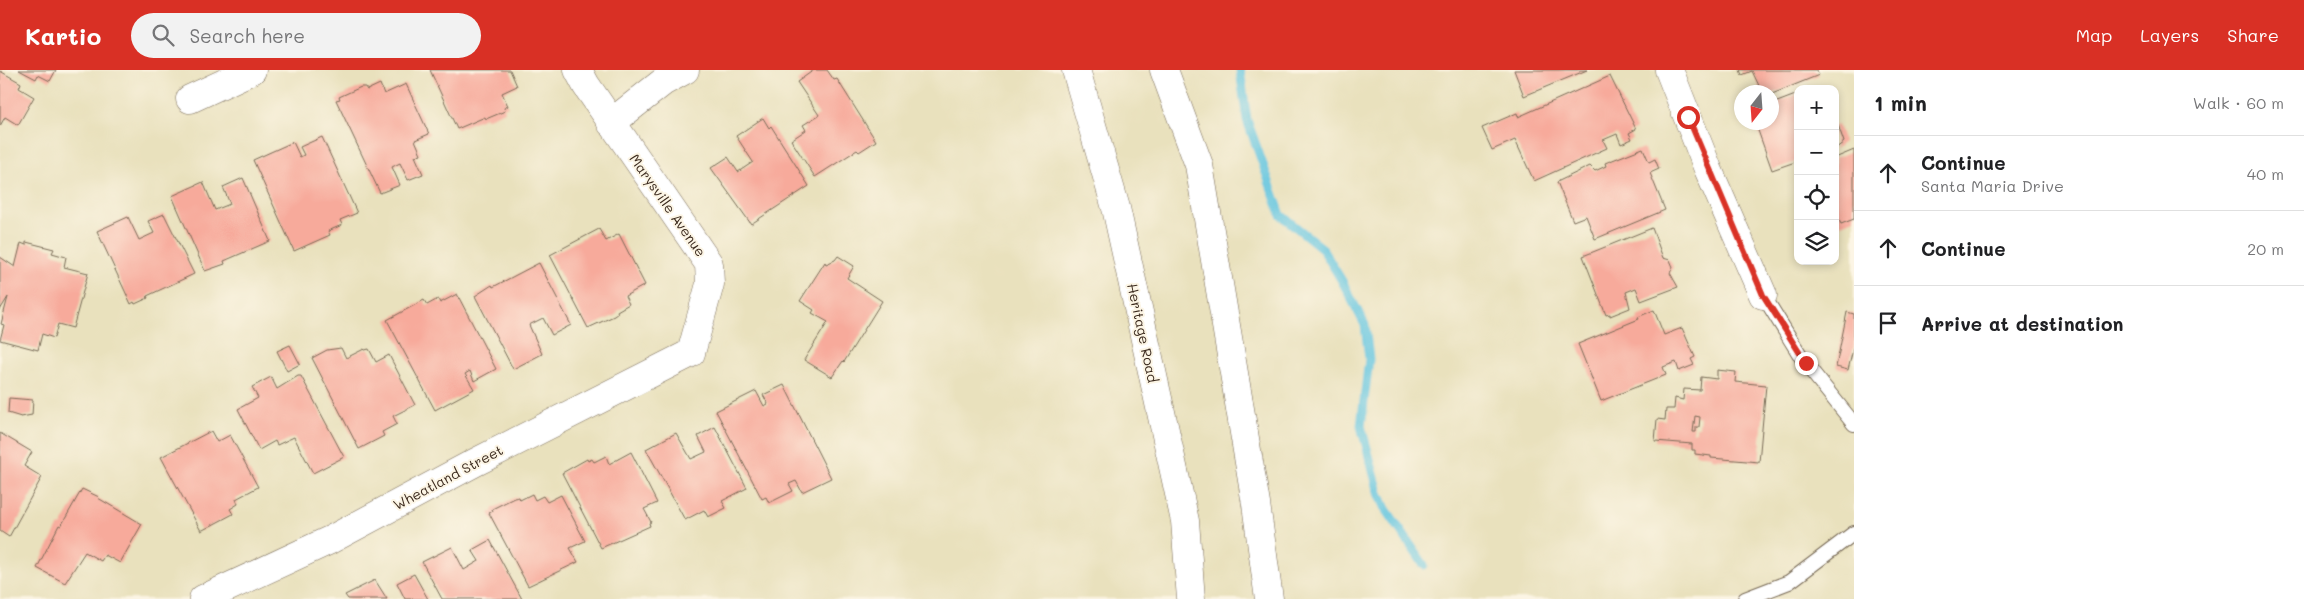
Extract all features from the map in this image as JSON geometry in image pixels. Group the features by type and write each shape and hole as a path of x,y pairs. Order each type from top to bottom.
{"street":[{"path":"190,99 252,70"},
{"name":"Marysville Avenue","path":"578,70 611,123 708,264 710,284 691,353"},
{"path":"611,123 663,82 685,70"},
{"name":"Heritage Road","path":"1076,70 1116,208 1185,521 1191,599"},
{"path":"1164,70 1199,165 1256,504 1269,599"},
{"path":"1669,70 1708,169 1763,295"},
{"name":"Wheatland Street","path":"203,599 330,540 474,462 691,353"}],"lane":[{"path":"1763,295 1806,363 1854,424"},
{"path":"1745,599 1789,582 1854,533"}],"building":[{"path":"19,70 56,70 50,81 38,75 36,79"},
{"path":"430,70 510,70 517,86 502,93 508,106 504,108 505,111 457,129"},
{"path":"814,70 827,70 834,80 837,79 876,141 859,152 857,150 815,177 791,140 806,130 803,125 819,115 797,82"},
{"path":"1514,70 1587,70 1524,96"},
{"path":"1740,70 1816,70 1819,75 1779,91 1779,85 1759,85 1752,71 1742,75"},
{"path":"0,71 21,83 19,88 34,97 18,125 5,117 0,126"},
{"path":"1610,76 1636,129 1629,133 1632,139 1621,144 1617,134 1603,140 1607,148 1534,181 1515,140 1492,150 1482,128 1517,113 1518,117"},
{"path":"380,84 384,94 406,84 429,134 415,140 421,154 415,156 423,174 408,180 400,163 392,167 400,185 380,193 336,100 361,87 365,87 367,90"},
{"path":"1794,96 1794,162 1772,170 1758,130 1779,130 1779,101"},
{"path":"763,118 769,128 771,126 809,186 751,224 711,168 728,157 738,172 753,162 736,136"},
{"path":"1839,128 1844,142 1839,146"},
{"path":"322,137 357,213 340,220 342,225 328,231 330,235 294,251 253,160 293,142 300,157 304,155 300,147"},
{"path":"1643,148 1649,162 1655,159 1659,169 1650,173 1665,210 1595,239 1586,216 1573,221 1557,182 1590,166 1595,171 1606,166 1605,163"},
{"path":"1854,150 1854,219 1841,224 1839,220 1839,156"},
{"path":"243,178 270,241 224,261 225,264 205,271 172,196 203,182 215,210 230,204 223,187"},
{"path":"164,214 194,274 147,296 148,298 131,304 97,231 128,217 139,240 154,233 148,221"},
{"path":"1652,228 1663,258 1670,260 1673,267 1670,273 1678,287 1641,301 1636,288 1626,292 1630,308 1610,316 1610,314 1606,315 1583,256"},
{"path":"599,229 606,241 619,234 645,285 625,296 629,304 617,311 618,313 588,328 550,255"},
{"path":"26,242 54,249 52,253 66,257 64,267 88,273 73,328 58,324 54,338 42,334 38,350 0,340 4,325 1,324 8,297 0,310 0,257 15,267 21,243 26,245"},
{"path":"838,256 854,266 847,278 882,301 844,362 832,377 804,360 828,322 812,313 814,310 800,301 825,262 826,264 835,260"},
{"path":"539,263 571,325 552,335 543,318 529,325 542,354 513,369 475,296 492,285 493,287"},
{"path":"457,294 496,369 474,381 470,371 465,374 474,389 435,410 387,320 424,300 427,305 438,299 440,303"},
{"path":"1654,310 1664,335 1682,328 1695,357 1691,359 1694,365 1679,371 1676,362 1663,367 1666,375 1601,401 1578,344 1639,319 1638,317"},
{"path":"1847,312 1854,314 1854,345 1848,370 1836,367"},
{"path":"290,345 300,364 287,371 277,351"},
{"path":"341,348 346,358 364,349 369,349 376,362 389,355 415,405 393,416 397,424 382,432 384,436 359,449 312,358 327,350"},
{"path":"1717,370 1736,372 1735,382 1766,385 1759,462 1711,458 1711,456 1695,454 1695,450 1692,450 1692,444 1655,441 1657,419 1665,420 1666,409 1674,409 1675,398 1683,400 1684,389 1700,390 1701,377 1717,379","holes":["1695,416 1700,417 1699,427 1696,427 1696,432 1693,432"]},
{"path":"301,376 344,457 313,473 294,437 277,445 275,441 259,450 238,409 258,398 252,387 271,377 277,389"},
{"path":"784,385 831,478 802,492 796,481 789,484 793,491 769,503 766,497 762,499 716,411 756,391 764,406 768,404 763,395"},
{"path":"9,398 33,400 32,415 21,417 8,413"},
{"path":"715,427 747,488 722,501 726,508 708,517 704,510 685,520 646,449 676,433 691,459 706,452 698,436"},
{"path":"211,431 217,442 230,435 258,487 236,499 238,504 230,509 233,514 201,531 161,457"},
{"path":"0,433 32,452 24,466 42,477 9,537 0,531"},
{"path":"631,452 657,503 644,509 651,522 649,523 650,526 601,548 562,473 587,459 588,461 592,459 594,462 606,456 609,464"},
{"path":"82,489 99,497 142,524 120,563 105,555 101,561 85,552 65,583 37,568 59,525 61,526"},
{"path":"532,494 535,500 543,496 547,502 561,495 585,541 570,548 578,562 528,586 489,513 493,511 492,509 514,498 519,497 520,500"},
{"path":"490,540 522,599 442,599 422,562 452,547 464,570 479,561 472,550"},
{"path":"414,574 428,599 405,599 397,583"},
{"path":"375,580 387,599 348,599 345,595"}],"waterway":[{"path":"1240,70 1247,120 1281,215 1322,248 1365,325 1369,359 1361,426 1379,493 1386,509 1424,565"}],"route":[{"path":"1688,117 1708,169 1763,295 1806,363"}]}
